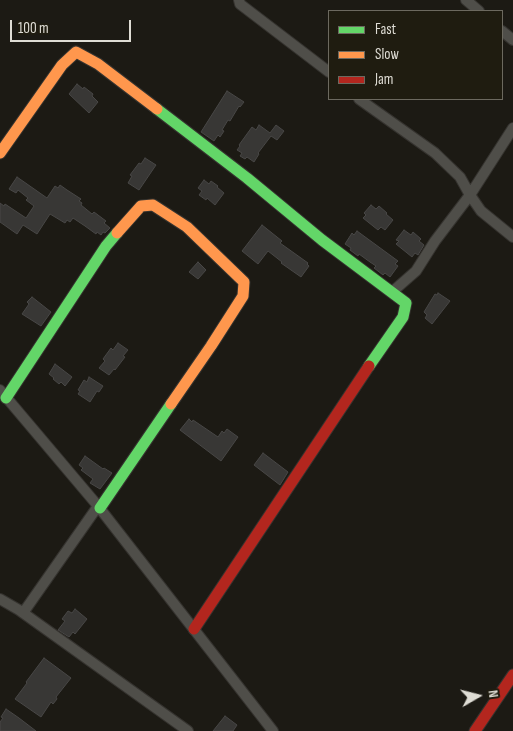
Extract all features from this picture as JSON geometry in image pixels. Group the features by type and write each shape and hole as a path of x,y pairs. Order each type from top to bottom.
{"street":[{"path":"239,0 240,4 328,71"},
{"path":"466,0 478,10"},
{"path":"503,32 513,40"},
{"path":"0,153 62,65 76,52 98,64 247,178 322,240 406,303 403,317 194,628"},
{"path":"360,100 435,152 460,177 481,210 513,237"},
{"path":"392,292 416,271 435,241 470,195 513,128"},
{"path":"23,613 99,507 211,346 243,296 244,282 187,227 153,205 141,206 106,246 3,394 99,507 273,731"},
{"path":"0,600 23,613 188,731"},
{"path":"475,731 513,675"}],"building":[{"path":"77,84 93,94 92,96 98,102 89,113 69,94"},
{"path":"227,91 244,102 239,106 230,121 228,120 220,137 218,135 214,141 201,132"},
{"path":"259,125 270,133 276,125 284,131 277,140 271,136 258,153 254,162 247,157 245,159 240,156 242,153 237,150 252,127 256,130"},
{"path":"145,158 156,165 139,190 128,183 132,176 130,175"},
{"path":"17,177 47,198 55,186 58,188 60,185 81,199 79,201 82,203 81,205 92,214 94,212 106,221 104,223 110,228 101,235 97,232 96,234 73,218 70,222 67,220 65,223 50,214 37,234 23,225 17,234 0,222 0,203 4,206 5,204 26,218 34,206 18,190 16,193 9,189"},
{"path":"204,180 209,184 211,181 224,193 215,205 207,198 206,200 199,195 202,191 198,188"},
{"path":"371,205 376,209 379,206 393,220 385,230 381,227 378,230 363,218 366,215 364,213"},
{"path":"262,225 282,241 280,243 308,263 309,266 301,277 268,251 258,264 242,251"},
{"path":"404,230 411,235 413,232 421,239 419,241 424,245 418,255 415,253 412,257 396,244 399,241 396,240"},
{"path":"357,231 398,261 395,264 398,266 390,277 385,273 383,275 374,268 376,266 359,254 358,256 345,244 352,233 354,235"},
{"path":"198,262 206,270 198,279 189,272"},
{"path":"438,293 450,301 432,324 425,318 427,315 424,312 435,294 437,295"},
{"path":"32,297 51,312 41,326 22,314 29,304 27,302"},
{"path":"118,343 128,350 123,356 125,357 109,375 99,368 105,361 103,359 111,348 113,350"},
{"path":"55,364 72,377 65,386 61,382 59,384 49,374"},
{"path":"89,377 103,386 99,392 97,391 90,402 78,394 80,391 78,390 84,380 87,382"},
{"path":"189,419 218,437 222,431 224,433 227,429 238,437 221,461 180,430"},
{"path":"263,453 288,472 280,485 254,465"},
{"path":"85,456 112,473 100,489 90,483 93,479 81,470 83,468 79,465"},
{"path":"75,609 87,619 75,634 73,632 69,637 58,630 65,621 62,619 68,611 72,613"},
{"path":"44,658 71,678 56,697 57,699 53,704 51,702 41,717 15,699"},
{"path":"6,709 36,731 0,731 0,722 3,718 1,717"},
{"path":"225,716 237,725 233,731 213,731"}],"traffic: fast":[{"path":"157,109 247,178 322,240 406,303 403,317 369,366"},
{"path":"6,398 106,246 117,233"},
{"path":"100,508 171,404"}],"traffic: slow":[{"path":"0,153 62,65 76,52 98,64 157,109"},
{"path":"117,233 141,206 153,205 187,227 244,282 243,296 171,404"}],"traffic: jam":[{"path":"194,629 369,366"},
{"path":"475,731 513,675"}]}
